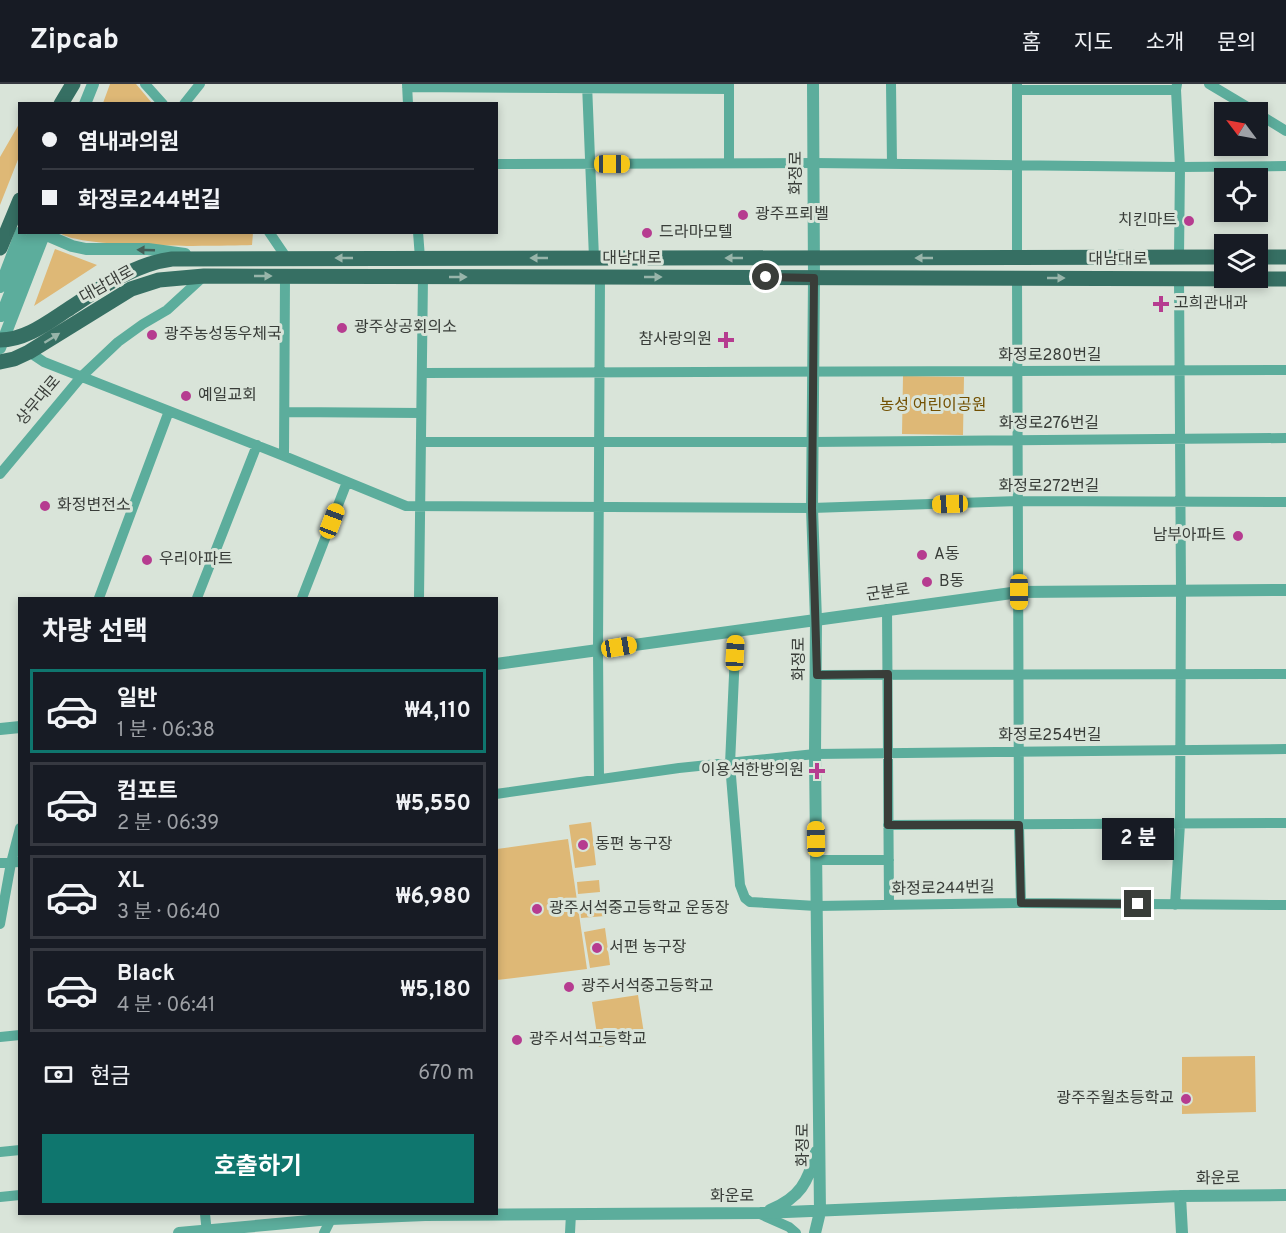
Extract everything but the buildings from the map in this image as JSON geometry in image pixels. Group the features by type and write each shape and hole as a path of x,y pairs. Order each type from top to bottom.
{"main road":[{"path":"62,102 74,84"},
{"path":"0,248 18,205"},
{"name":"대남대로","path":"1,343 36,330 122,276 156,261 286,257 1214,257"},
{"path":"1268,257 1286,257"},
{"name":"대남대로","path":"0,362 29,352 131,290 159,280 204,276 1286,279"}],"street":[{"path":"72,102 78,84"},
{"path":"86,102 93,84"},
{"path":"93,102 98,84"},
{"path":"145,84 161,102"},
{"path":"185,102 200,84"},
{"name":"화정로","path":"813,84 812,508 817,675 815,754 820,1139 820,1212 815,1233"},
{"path":"891,84 892,164"},
{"path":"1209,84 1238,102"},
{"path":"408,102 407,86 729,86 729,163"},
{"path":"587,86 594,258"},
{"path":"1017,257 1017,87 1096,90 1176,87 1180,167 1179,257"},
{"path":"1268,120 1286,131"},
{"path":"498,164 814,163 1286,166"},
{"path":"0,287 20,234"},
{"path":"1,316 41,234"},
{"path":"1,343 41,234"},
{"path":"43,234 72,246 86,249 148,249 182,253 203,259"},
{"path":"270,234 286,257"},
{"path":"418,234 420,258"},
{"name":"상무대로","path":"0,474 81,377 118,342 167,310 204,276"},
{"path":"284,456 285,276"},
{"path":"419,597 423,276"},
{"path":"599,779 600,277"},
{"path":"1017,278 1021,903"},
{"path":"1175,905 1180,824 1179,278"},
{"name":"화정로272번길","path":"29,352 44,362 406,506 600,505 812,508 1019,501 1286,502"},
{"name":"화정로280번길","path":"423,373 1286,370"},
{"path":"99,597 169,411"},
{"path":"286,412 421,413"},
{"name":"화정로276번길","path":"422,442 812,442 1286,438"},
{"path":"198,597 257,445"},
{"path":"302,597 347,482"},
{"name":"군분로","path":"498,664 1019,592 1286,590"},
{"path":"887,609 889,904"},
{"path":"730,764 736,631"},
{"path":"817,675 1286,674"},
{"path":"0,729 18,728"},
{"name":"화정로254번길","path":"498,794 679,768 815,754 1286,749"},
{"name":"화정로244번길","path":"730,764 740,885 745,898 750,902 816,906 1021,903 1286,905"},
{"path":"888,825 1286,823"},
{"path":"0,924 10,863 18,835"},
{"path":"816,860 889,860"},
{"path":"0,1037 18,1035"},
{"path":"760,1214 783,1204 801,1189 810,1173 820,1139"},
{"path":"0,1152 18,1150"},
{"path":"0,1197 18,1195"},
{"name":"화운로","path":"498,1214 760,1214 1180,1196 1286,1195"},
{"path":"1180,1196 1182,1233"},
{"path":"570,1233 571,1214"},
{"path":"760,1214 789,1227 796,1233"},
{"path":"205,1215 207,1232"},
{"name":"화운로","path":"179,1233 207,1232 330,1216 425,1215"},
{"path":"324,1233 330,1216"}],"green space":[{"path":"110,84 136,84 151,102 103,102"},
{"path":"18,126 18,160 0,205 0,157"},
{"path":"63,234 253,234 252,245 121,244 73,238"},
{"path":"55,249 97,265 34,306"},
{"name":"농성 어린이공원","path":"903,376 964,377 963,435 902,434"},
{"name":"동편 농구장","path":"591,822 596,865 575,868 569,825"},
{"name":"광주서석중고등학교 운동장","path":"568,839 587,969 498,980 498,849"},
{"path":"599,880 600,892 578,894 577,882"},
{"path":"604,904 605,916 581,918 580,906"},
{"name":"서편 농구장","path":"605,928 610,965 590,968 584,932"},
{"path":"638,995 645,1040 599,1047 592,1002"},
{"path":"1255,1056 1256,1112 1182,1114 1182,1057"}],"place":[{"name":"광주프뢰벨","path":"743,215"},
{"name":"치킨마트","path":"1189,221"},
{"name":"드라마모텔","path":"647,233"},
{"name":"고희관내과","path":"1161,304"},
{"name":"광주상공회의소","path":"342,328"},
{"name":"광주농성동우체국","path":"152,335"},
{"name":"참사랑의원","path":"726,340"},
{"name":"예일교회","path":"186,396"},
{"name":"화정변전소","path":"45,506"},
{"name":"남부아파트","path":"1238,536"},
{"name":"A동","path":"922,555"},
{"name":"우리아파트","path":"147,560"},
{"name":"B동","path":"927,582"},
{"name":"이용석한방의원","path":"817,771"},
{"name":"동편 농구장","path":"583,845"},
{"name":"광주서석중고등학교 운동장","path":"537,909"},
{"name":"서편 농구장","path":"597,948"},
{"name":"광주서석중고등학교","path":"569,987"},
{"name":"광주서석고등학교","path":"517,1040"},
{"name":"광주주월초등학교","path":"1186,1099"}],"route":[{"path":"766,277 814,278 812,508 817,675 888,674 888,825 1019,825 1021,903 1138,904"}]}
